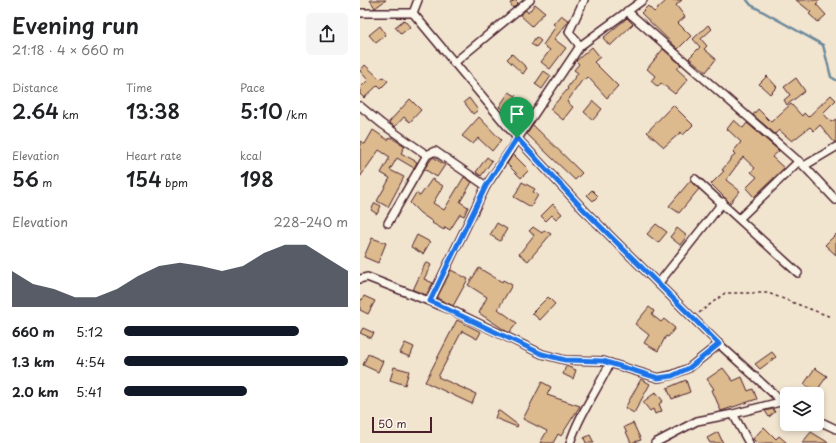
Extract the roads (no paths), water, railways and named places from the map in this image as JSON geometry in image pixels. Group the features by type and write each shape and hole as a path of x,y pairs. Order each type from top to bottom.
{"street":[{"path":"413,13 418,0"},
{"path":"454,63 530,0"},
{"path":"580,46 569,32 584,0"},
{"path":"430,301 486,186 580,46 643,0"},
{"path":"627,11 801,164 836,200"},
{"path":"360,13 413,13"},
{"path":"413,13 517,138 584,210 719,344 780,400"},
{"path":"360,106 382,124 427,155"},
{"path":"740,218 801,164 836,147"},
{"path":"388,223 427,155 435,150 486,186"},
{"path":"695,179 723,202 798,273"},
{"path":"658,284 723,202"},
{"path":"360,279 367,277 430,301 542,354 565,360 603,361 658,378 672,376 689,368 719,344"},
{"path":"570,443 577,420 598,388 610,363"},
{"path":"655,443 697,421 780,405"},
{"path":"733,414 749,443"},
{"path":"824,423 836,429"}],"waterway":[{"path":"747,0 751,5 823,45 831,77 836,80"}]}
